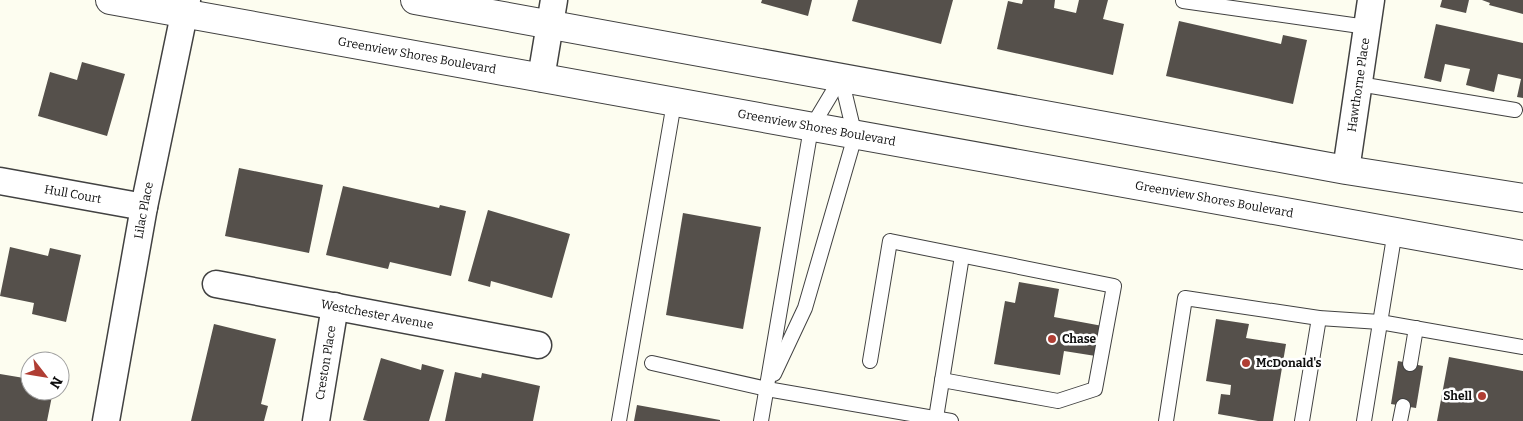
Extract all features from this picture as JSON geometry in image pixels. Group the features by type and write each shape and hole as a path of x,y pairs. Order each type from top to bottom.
{"street":[{"name":"Greenview Shores Boulevard","path":"110,0 186,7 674,103 1523,255"},
{"path":"415,0 552,12 840,78 1346,170 1523,198"},
{"name":"Hawthorne Place","path":"1346,170 1371,0"},
{"name":"Lilac Place","path":"106,421 144,207 186,7"},
{"path":"542,78 552,12"},
{"name":"Hull Court","path":"0,181 144,207"},
{"name":"Westchester Avenue","path":"216,284 538,345"},
{"name":"Creston Place","path":"316,421 335,306"}],"lane":[{"path":"1183,1 1367,27"},
{"path":"761,421 812,128 840,78"},
{"path":"767,389 805,308 855,136 840,78"},
{"path":"1359,84 1516,110"},
{"path":"619,421 674,103"},
{"path":"1364,421 1395,231"},
{"path":"870,361 890,241 1114,286 1095,389 1058,401 942,380"},
{"path":"936,418 962,256"},
{"path":"1166,421 1185,298 1319,318 1380,322 1523,347"},
{"path":"1302,421 1319,318"},
{"path":"1410,364 1416,328"},
{"path":"652,363 767,389 951,421"},
{"path":"1400,421 1403,406"}],"building":[{"path":"762,0 812,0 808,16 761,3"},
{"path":"858,0 953,0 941,44 852,21"},
{"path":"1023,0 1055,0 1054,8 1076,13 1079,0 1108,0 1103,19 1124,24 1113,75 997,49 1008,1 1022,4"},
{"path":"1442,0 1469,0 1466,13 1440,7"},
{"path":"1482,0 1523,0 1523,14 1489,5 1490,3"},
{"path":"1179,21 1281,44 1283,35 1307,40 1293,104 1166,76"},
{"path":"1436,24 1523,43 1523,98 1517,97 1521,79 1498,74 1494,92 1466,85 1470,69 1445,64 1441,82 1424,78"},
{"path":"82,62 125,74 107,136 38,116 50,72 77,80"},
{"path":"239,168 323,185 309,253 225,236"},
{"path":"343,186 439,208 440,205 466,211 451,276 390,262 388,269 326,255"},
{"path":"488,210 570,234 552,298 491,281 490,287 468,281"},
{"path":"683,213 761,227 743,329 666,315"},
{"path":"10,247 48,256 50,248 81,255 66,322 32,314 34,303 0,296"},
{"name":"Chase","path":"1019,282 1059,289 1054,317 1108,327 1102,357 1064,351 1060,375 994,364 1005,301 1015,303"},
{"name":"McDonald's","path":"1216,319 1249,324 1246,338 1286,344 1273,421 1258,421 1218,414 1221,394 1230,395 1231,385 1206,381"},
{"path":"214,324 276,339 261,404 268,406 264,421 191,421"},
{"name":"Shell","path":"1449,357 1523,371 1523,421 1437,421"},
{"path":"381,358 421,370 422,364 444,370 429,421 363,420"},
{"path":"1398,361 1423,366 1416,408 1391,404"},
{"path":"455,372 481,378 482,373 540,386 533,421 445,421"},
{"path":"0,374 20,377 20,401 51,401 47,421 0,421"},
{"path":"637,405 720,420 720,421 634,421"}],"place":[{"name":"Chase","path":"1052,339"},
{"name":"McDonald's","path":"1246,363"},
{"name":"Shell","path":"1482,396"}]}
